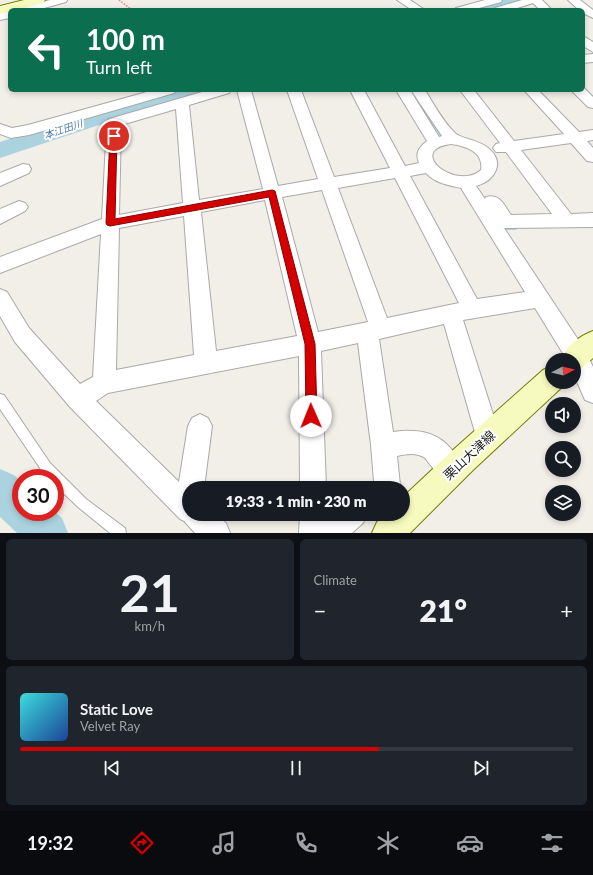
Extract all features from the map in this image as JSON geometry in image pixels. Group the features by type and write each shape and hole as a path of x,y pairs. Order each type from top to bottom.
{"main road":[{"path":"0,10 39,0"},
{"name":"栗山大津線","path":"388,533 488,436 545,385"}],"street":[{"path":"32,8 62,0"},
{"path":"402,0 416,8"},
{"path":"467,8 497,0"},
{"path":"506,8 534,0 544,8"},
{"path":"573,0 584,8"},
{"path":"585,42 593,48"},
{"path":"0,129 11,133 29,130 175,96 208,92"},
{"path":"245,92 271,189 310,344 313,481"},
{"path":"295,92 326,180 374,330 387,481"},
{"path":"358,92 398,169 461,311 488,436"},
{"path":"404,92 435,142"},
{"path":"419,92 451,139"},
{"path":"469,92 567,221"},
{"path":"533,92 586,140 593,157"},
{"path":"580,92 593,104"},
{"path":"175,96 191,203 206,364"},
{"path":"104,383 114,122 175,96"},
{"path":"451,139 468,142 485,154 490,164 489,170 485,176 472,181 444,178 427,164 426,150 435,142 451,139"},
{"path":"485,154 586,140"},
{"path":"0,265 110,223 191,203 427,164"},
{"path":"0,180 23,169"},
{"path":"472,181 506,222 593,220"},
{"path":"472,181 538,298 585,350 593,392"},
{"path":"0,217 19,207"},
{"path":"0,298 22,335 78,399 182,496"},
{"path":"78,399 104,383 310,344 461,311 538,298"},
{"path":"193,481 200,426"},
{"path":"383,445 418,442 426,444 434,449 451,471"},
{"path":"205,521 216,533"},
{"path":"313,521 314,533"},
{"path":"331,533 346,521"}],"lane":[{"path":"0,399 46,467 82,503 120,533"}],"path":[{"path":"119,0 129,8"}],"waterway":[{"name":"本江田川","path":"487,8 513,0"},
{"name":"本江田川","path":"0,150 88,121 188,92"},
{"path":"412,92 441,135"},
{"path":"499,226 501,228 516,228"},
{"path":"0,489 12,500"},
{"path":"34,521 47,533"}],"route":[{"path":"114,136 110,223 272,193 310,344 311,416"}]}
